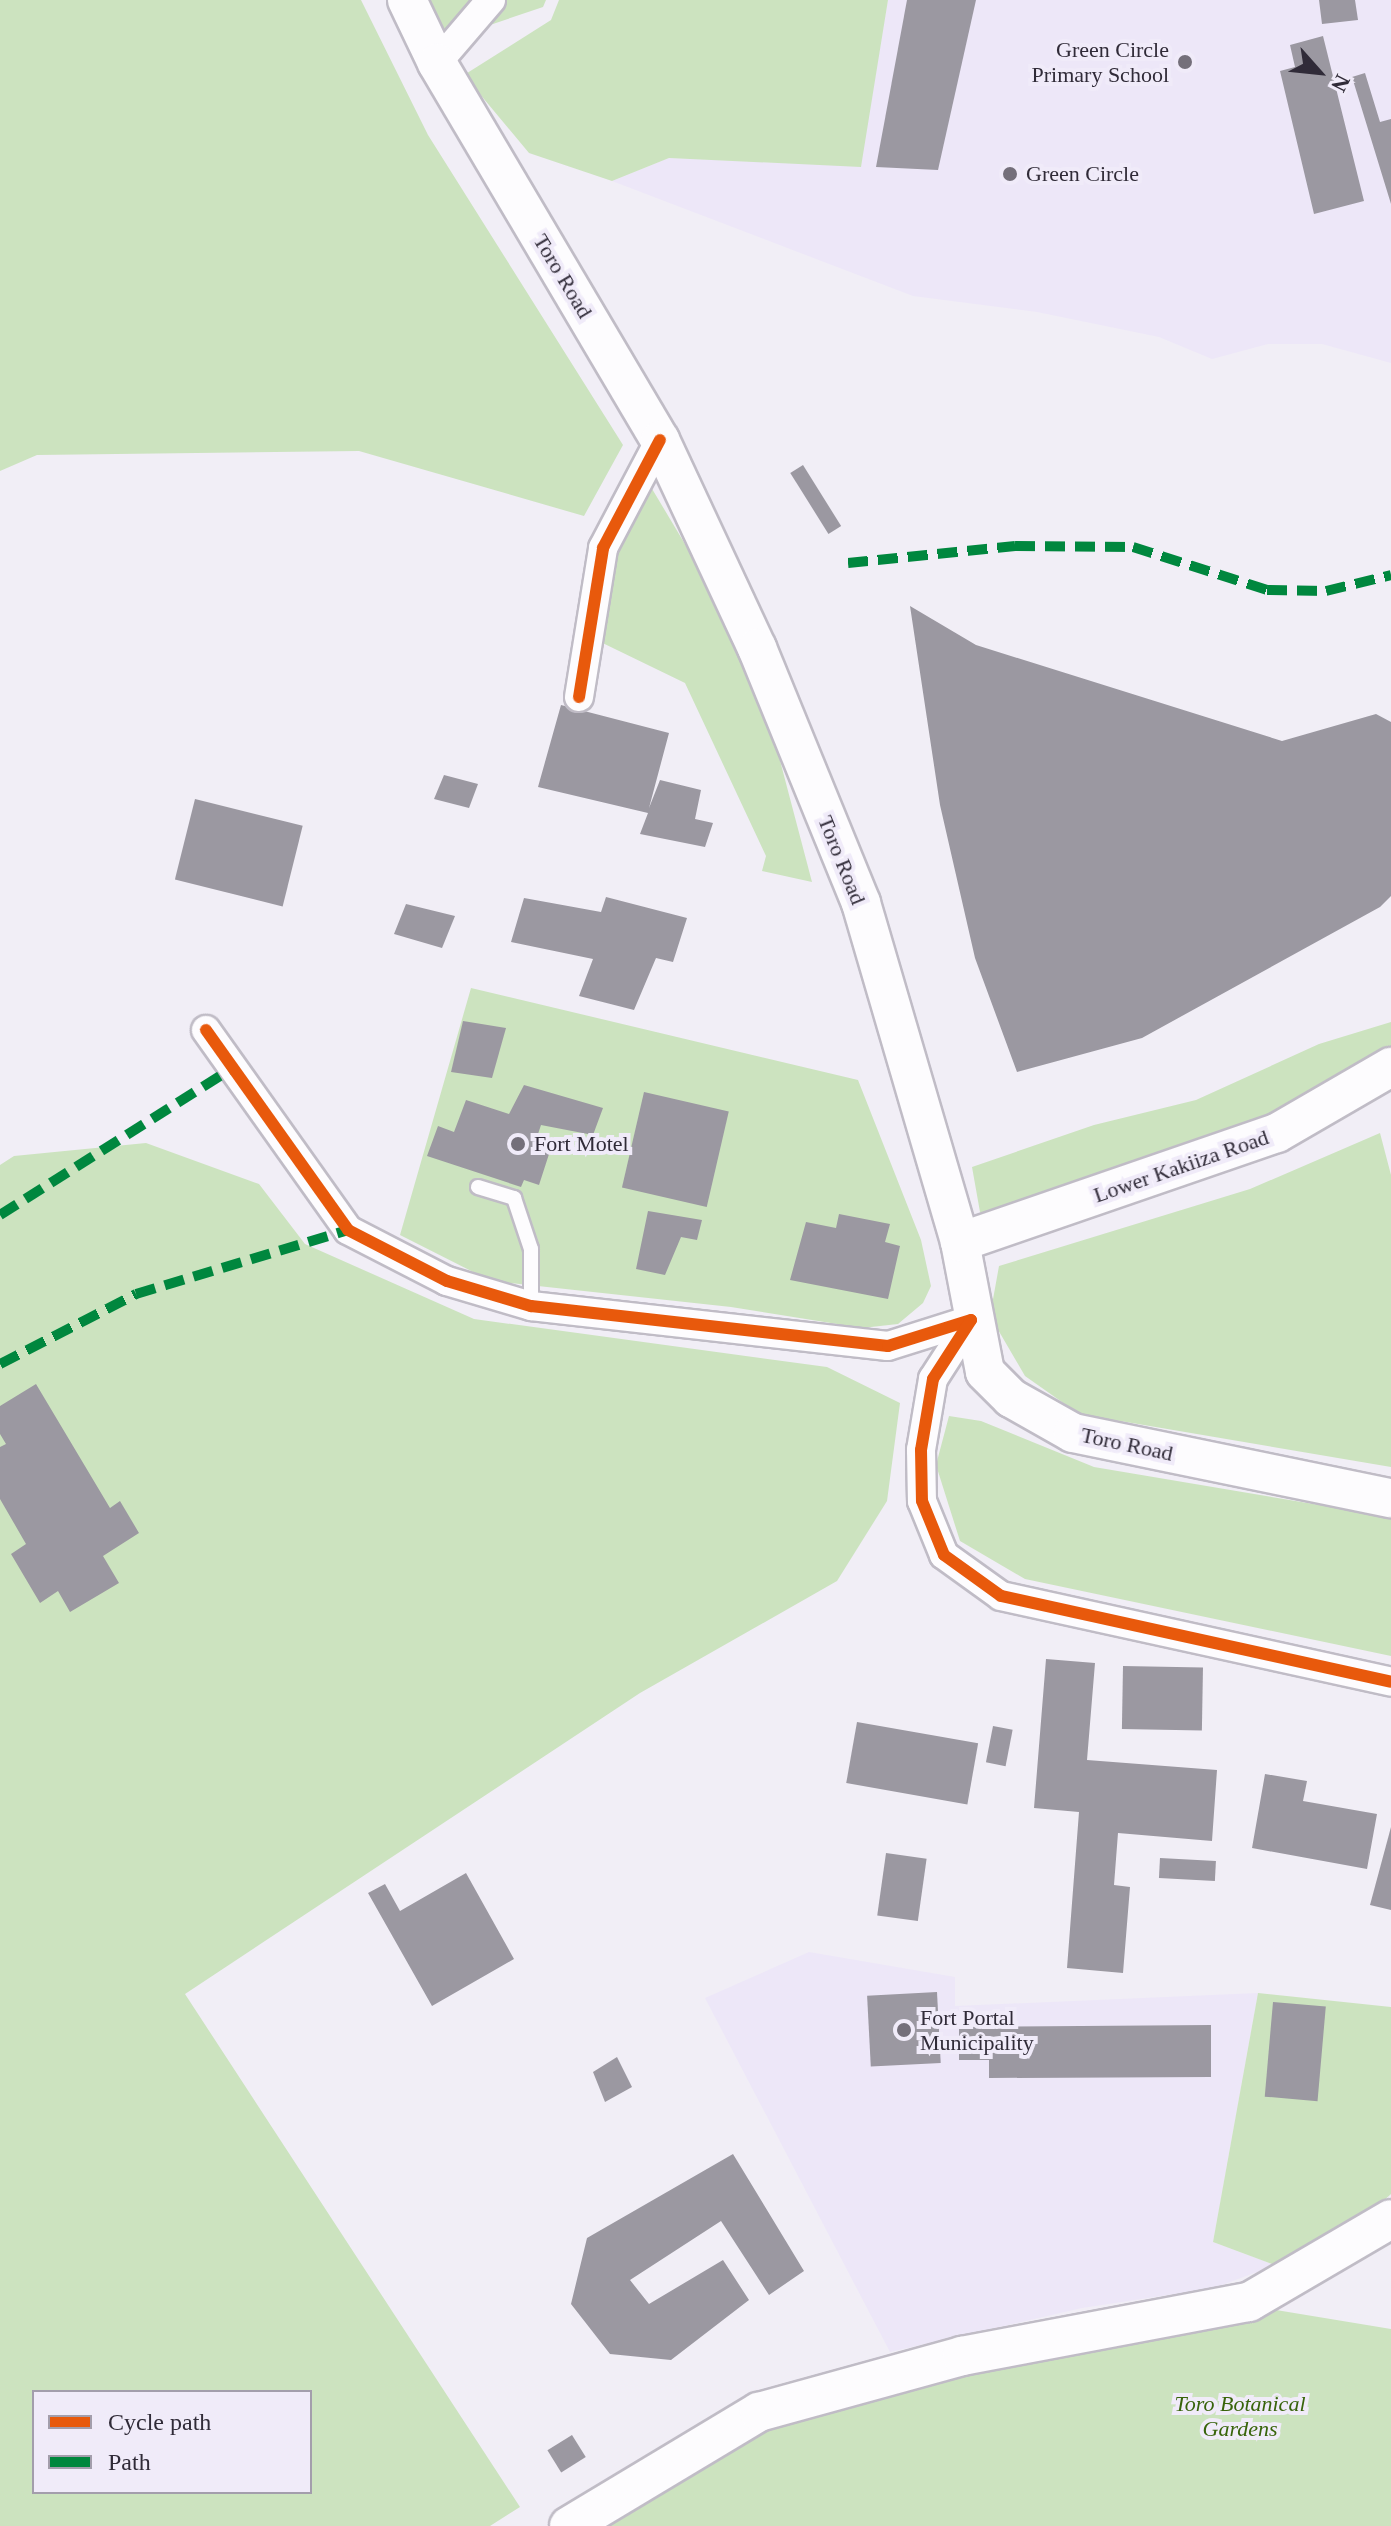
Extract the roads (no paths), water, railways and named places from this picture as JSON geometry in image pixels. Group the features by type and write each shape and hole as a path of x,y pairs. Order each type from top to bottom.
{"main road":[{"name":"Toro Road","path":"407,0 437,63 660,440 757,648 861,903 960,1242 971,1320 985,1372 1011,1398 1073,1433 1391,1498"},
{"name":"Lower Kakiiza Road","path":"960,1242 1277,1133 1391,1067"},
{"path":"569,2526 759,2412 962,2356 1249,2302 1391,2219"}],"street":[{"path":"437,63 491,0"},
{"path":"579,697 603,548 660,440"},
{"path":"206,1030 348,1230 447,1281 531,1306 888,1346 971,1320"},
{"path":"971,1320 933,1379 921,1450 922,1501 944,1555 1001,1596 1391,1682"}],"lane":[{"path":"478,1187 514,1198 531,1249 531,1306"}],"place":[{"name":"Green Circle Primary School","path":"1185,62"},
{"name":"Green Circle","path":"1010,174"},
{"name":"Fort Motel","path":"518,1144"},
{"name":"Fort Portal Municipality","path":"904,2030"}],"park label":[{"name":"Toro Botanical Gardens","path":"1240,2416"}]}
